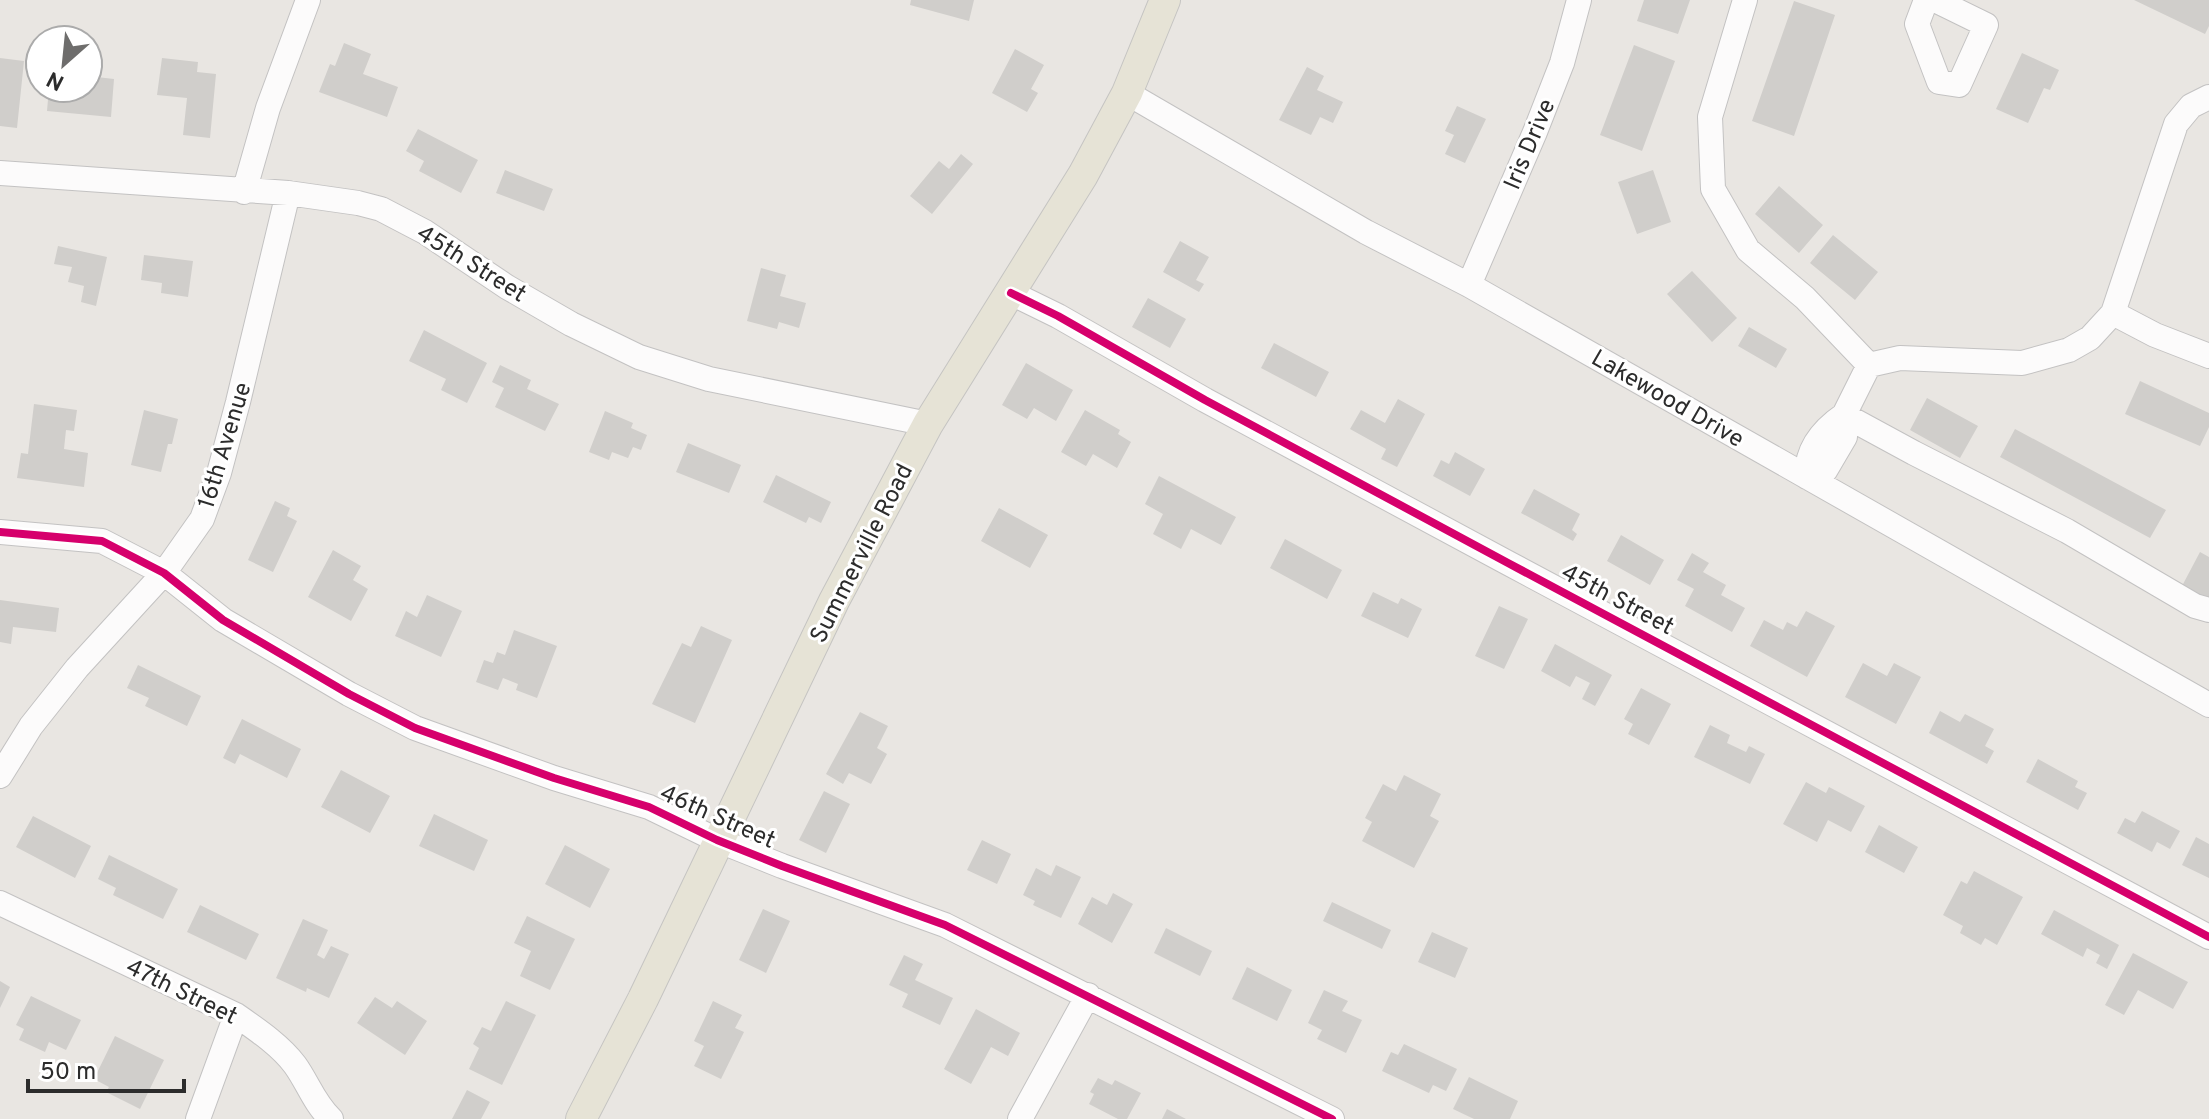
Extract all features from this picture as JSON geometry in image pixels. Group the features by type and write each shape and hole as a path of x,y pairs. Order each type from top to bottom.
{"main road":[{"name":"Summerville Road","path":"581,1119 643,999 834,601 928,424 1083,175 1127,93 1165,0"}],"street":[{"path":"244,192 268,108 308,0"},
{"name":"Iris Drive","path":"1469,285 1562,63 1579,0"},
{"path":"1745,0 1710,117 1713,189 1748,250 1805,298 1869,365"},
{"path":"1926,0 1917,24 1939,82 1959,85 1986,25 1935,0"},
{"name":"Lakewood Drive","path":"1127,93 1366,232 1469,285 2209,705"},
{"path":"1869,365 1900,358 2022,363 2069,350 2090,338 2113,313 2176,124 2191,106 2209,97"},
{"name":"45th Street","path":"0,173 288,193 381,209 425,232 520,295 639,357 723,383 928,424"},
{"name":"16th Avenue","path":"0,776 31,726 77,668 164,573 202,519 219,473 288,193"},
{"name":"45th Street","path":"1011,293 1494,556 2209,937"},
{"path":"2113,313 2155,335 2209,356"},
{"path":"1807,477 1825,471 1845,437 1844,415 1869,365"},
{"path":"1844,415 2067,531 2195,606 2209,610"},
{"name":"46th Street","path":"0,532 102,541 164,573 223,620 349,694 415,728 554,778 649,807 717,840 945,925 1332,1119"},
{"name":"47th Street","path":"0,903 236,1015 295,1064 319,1108 331,1119"},
{"path":"1020,1119 1088,995"},
{"path":"198,1119 236,1015"}],"building":[{"path":"911,0 974,0 969,21 910,5"},
{"path":"1644,0 1690,0 1678,34 1637,21"},
{"path":"2134,0 2209,0 2209,26 2205,34"},
{"path":"1794,1 1835,15 1794,136 1752,121"},
{"path":"344,43 371,54 363,74 398,87 387,117 319,92 330,64 335,66"},
{"path":"1634,45 1675,61 1642,151 1600,135"},
{"path":"1015,49 1044,65 1031,89 1038,93 1027,112 992,93"},
{"path":"2022,53 2059,70 2050,90 2044,88 2028,123 1996,109"},
{"path":"0,58 24,61 17,128 0,126"},
{"path":"162,58 198,62 197,72 216,74 210,138 183,135 187,98 157,95"},
{"path":"1307,67 1324,76 1317,90 1343,102 1333,123 1320,117 1311,135 1279,120"},
{"path":"104,78 114,79 111,117 47,111 48,104 104,104"},
{"path":"1457,106 1486,119 1465,163 1445,154 1454,135 1445,131"},
{"path":"418,129 478,160 461,193 419,171 424,161 406,151"},
{"path":"961,154 973,164 932,214 910,196 939,161 949,169"},
{"path":"505,170 553,189 544,211 496,193"},
{"path":"1653,170 1671,222 1637,234 1618,182"},
{"path":"1779,186 1823,225 1799,253 1755,214"},
{"path":"1833,235 1878,272 1855,300 1810,263"},
{"path":"1180,241 1209,257 1196,280 1204,284 1199,292 1163,272"},
{"path":"58,246 107,257 96,306 81,302 84,286 68,282 72,267 54,264"},
{"path":"144,255 193,261 188,297 161,293 162,283 141,280"},
{"path":"761,268 786,275 780,296 806,303 799,328 779,322 777,329 747,321"},
{"path":"1692,271 1737,318 1712,342 1667,294"},
{"path":"1148,298 1186,319 1170,348 1132,327"},
{"path":"1749,327 1787,349 1776,368 1738,346"},
{"path":"424,330 487,363 467,403 441,390 446,379 409,361"},
{"path":"1274,343 1329,372 1316,397 1261,368"},
{"path":"1026,363 1073,390 1056,421 1034,408 1027,419 1002,405"},
{"path":"500,365 531,380 527,389 559,404 545,431 495,407 504,388 492,382"},
{"path":"2140,381 2209,413 2209,427 2200,446 2125,414"},
{"path":"1927,398 1978,426 1960,458 1910,430"},
{"path":"1398,399 1425,414 1397,467 1381,459 1386,449 1350,429 1361,410 1385,423"},
{"path":"34,404 77,410 74,431 66,430 64,449 88,453 84,487 17,478 21,453 28,454"},
{"path":"144,410 178,419 161,472 131,465"},
{"path":"1085,410 1120,430 1118,434 1131,442 1117,468 1093,454 1086,466 1061,452"},
{"path":"605,411 633,423 631,428 647,435 641,450 633,447 628,458 612,452 609,460 589,452"},
{"path":"2015,429 2166,510 2150,538 2000,457"},
{"path":"688,443 741,465 729,493 676,472"},
{"path":"1455,452 1485,469 1470,496 1433,476 1441,460 1449,464"},
{"path":"776,475 831,502 821,523 809,517 806,523 763,502"},
{"path":"1159,476 1236,517 1221,545 1191,529 1181,549 1153,534 1163,514 1145,504"},
{"path":"1534,489 1580,514 1572,530 1577,534 1573,541 1521,513"},
{"path":"275,501 290,508 287,516 297,521 273,572 248,560"},
{"path":"999,508 1048,535 1030,568 981,541"},
{"path":"1621,535 1664,560 1650,585 1607,561"},
{"path":"1285,539 1342,570 1327,599 1270,568"},
{"path":"333,550 361,566 353,580 368,589 351,621 308,597"},
{"path":"2200,552 2209,557 2209,601 2182,586"},
{"path":"1692,553 1709,563 1703,572 1726,585 1721,595 1745,608 1732,632 1685,606 1694,589 1677,580"},
{"path":"1373,592 1398,604 1401,598 1422,609 1408,638 1361,616"},
{"path":"427,595 462,611 441,657 395,636 406,611 417,617"},
{"path":"0,600 59,608 56,632 13,627 11,644 0,642"},
{"path":"1499,606 1528,619 1504,669 1475,656"},
{"path":"1806,611 1835,626 1807,677 1750,646 1764,620 1783,630 1787,622 1797,627"},
{"path":"701,626 732,640 695,723 652,704 682,643 691,647"},
{"path":"514,630 557,646 537,698 516,690 518,684 503,678 498,690 476,682 484,660 493,663 497,652 505,655"},
{"path":"1555,644 1612,675 1595,706 1582,699 1590,683 1576,676 1570,687 1541,671"},
{"path":"1863,663 1887,676 1894,663 1921,677 1896,724 1845,697"},
{"path":"138,665 201,696 187,726 145,706 149,698 127,688"},
{"path":"1641,688 1671,704 1649,745 1628,734 1633,724 1624,719"},
{"path":"1940,711 1960,722 1965,714 1994,729 1985,746 1994,751 1987,764 1929,733"},
{"path":"860,712 888,726 877,748 887,754 871,784 849,773 843,784 826,774"},
{"path":"242,719 301,749 287,778 240,754 235,764 223,758"},
{"path":"1710,725 1730,735 1727,743 1746,752 1749,746 1765,754 1750,784 1694,757"},
{"path":"2038,759 2078,781 2075,787 2087,793 2078,810 2026,782"},
{"path":"341,770 390,796 370,833 321,807"},
{"path":"1404,775 1441,794 1430,816 1439,821 1414,868 1362,841 1372,822 1365,818 1383,784 1396,791"},
{"path":"1806,782 1826,793 1829,787 1865,806 1851,832 1828,820 1817,842 1783,824"},
{"path":"824,791 850,804 826,853 799,840"},
{"path":"2142,811 2180,831 2170,849 2157,842 2152,852 2117,833 2125,818 2135,823"},
{"path":"434,814 488,840 474,871 419,846"},
{"path":"33,816 91,846 75,878 16,847"},
{"path":"1879,825 1918,847 1904,873 1865,852"},
{"path":"2196,837 2209,844 2209,878 2182,865"},
{"path":"982,840 1011,854 997,884 967,870"},
{"path":"565,845 610,869 590,908 545,884"},
{"path":"109,855 178,889 163,919 113,895 116,888 98,879"},
{"path":"1056,865 1081,877 1061,918 1033,905 1035,901 1023,895 1036,868 1051,876"},
{"path":"1974,871 2023,897 1997,945 1985,938 1981,945 1960,933 1963,926 1943,915 1961,881 1967,884"},
{"path":"1113,893 1133,904 1112,943 1078,924 1092,897 1107,905"},
{"path":"1332,902 1391,930 1382,949 1323,921"},
{"path":"200,905 259,934 246,960 187,932"},
{"path":"763,909 790,921 766,973 739,960"},
{"path":"2054,910 2119,945 2107,969 2096,963 2100,955 2087,948 2083,957 2041,934"},
{"path":"527,916 575,939 550,990 520,976 531,951 514,943"},
{"path":"303,919 328,930 317,955 324,959 331,946 349,954 329,998 307,988 306,992 276,978"},
{"path":"1166,928 1212,951 1200,976 1154,953"},
{"path":"1432,932 1468,948 1455,978 1418,962"},
{"path":"2133,953 2188,982 2173,1009 2138,990 2124,1015 2105,1005"},
{"path":"904,955 923,964 915,980 953,998 940,1025 902,1007 908,994 889,985"},
{"path":"1247,967 1292,990 1277,1021 1232,999"},
{"path":"0,981 10,987 0,1008"},
{"path":"1324,990 1348,1001 1342,1011 1362,1020 1346,1053 1317,1039 1322,1030 1308,1023"},
{"path":"31,996 81,1020 66,1050 49,1042 45,1052 19,1040 24,1029 16,1025"},
{"path":"375,997 392,1008 397,1001 427,1021 405,1055 357,1023"},
{"path":"506,1001 536,1015 502,1085 469,1069 479,1048 473,1044 482,1027 491,1031"},
{"path":"713,1001 742,1015 735,1028 744,1032 721,1079 694,1066 704,1046 694,1041"},
{"path":"976,1009 1020,1033 1008,1056 991,1047 971,1084 944,1069"},
{"path":"115,1036 164,1060 140,1109 106,1092 109,1087 94,1079"},
{"path":"1404,1044 1457,1069 1446,1091 1433,1085 1429,1093 1382,1071 1391,1052 1398,1055"},
{"path":"1469,1077 1518,1101 1510,1119 1474,1119 1453,1109"},
{"path":"1098,1078 1112,1085 1115,1080 1141,1093 1127,1119 1118,1119 1089,1104 1094,1094 1090,1092"},
{"path":"467,1090 490,1102 481,1119 452,1119"},
{"path":"1167,1109 1186,1119 1162,1119"}],"cycle path":[{"path":"1011,293 1508,563 2209,937"},
{"path":"0,532 102,541 164,573 223,620 349,694 415,728 554,778 649,807 717,840 782,866 945,925 1332,1119"}]}
